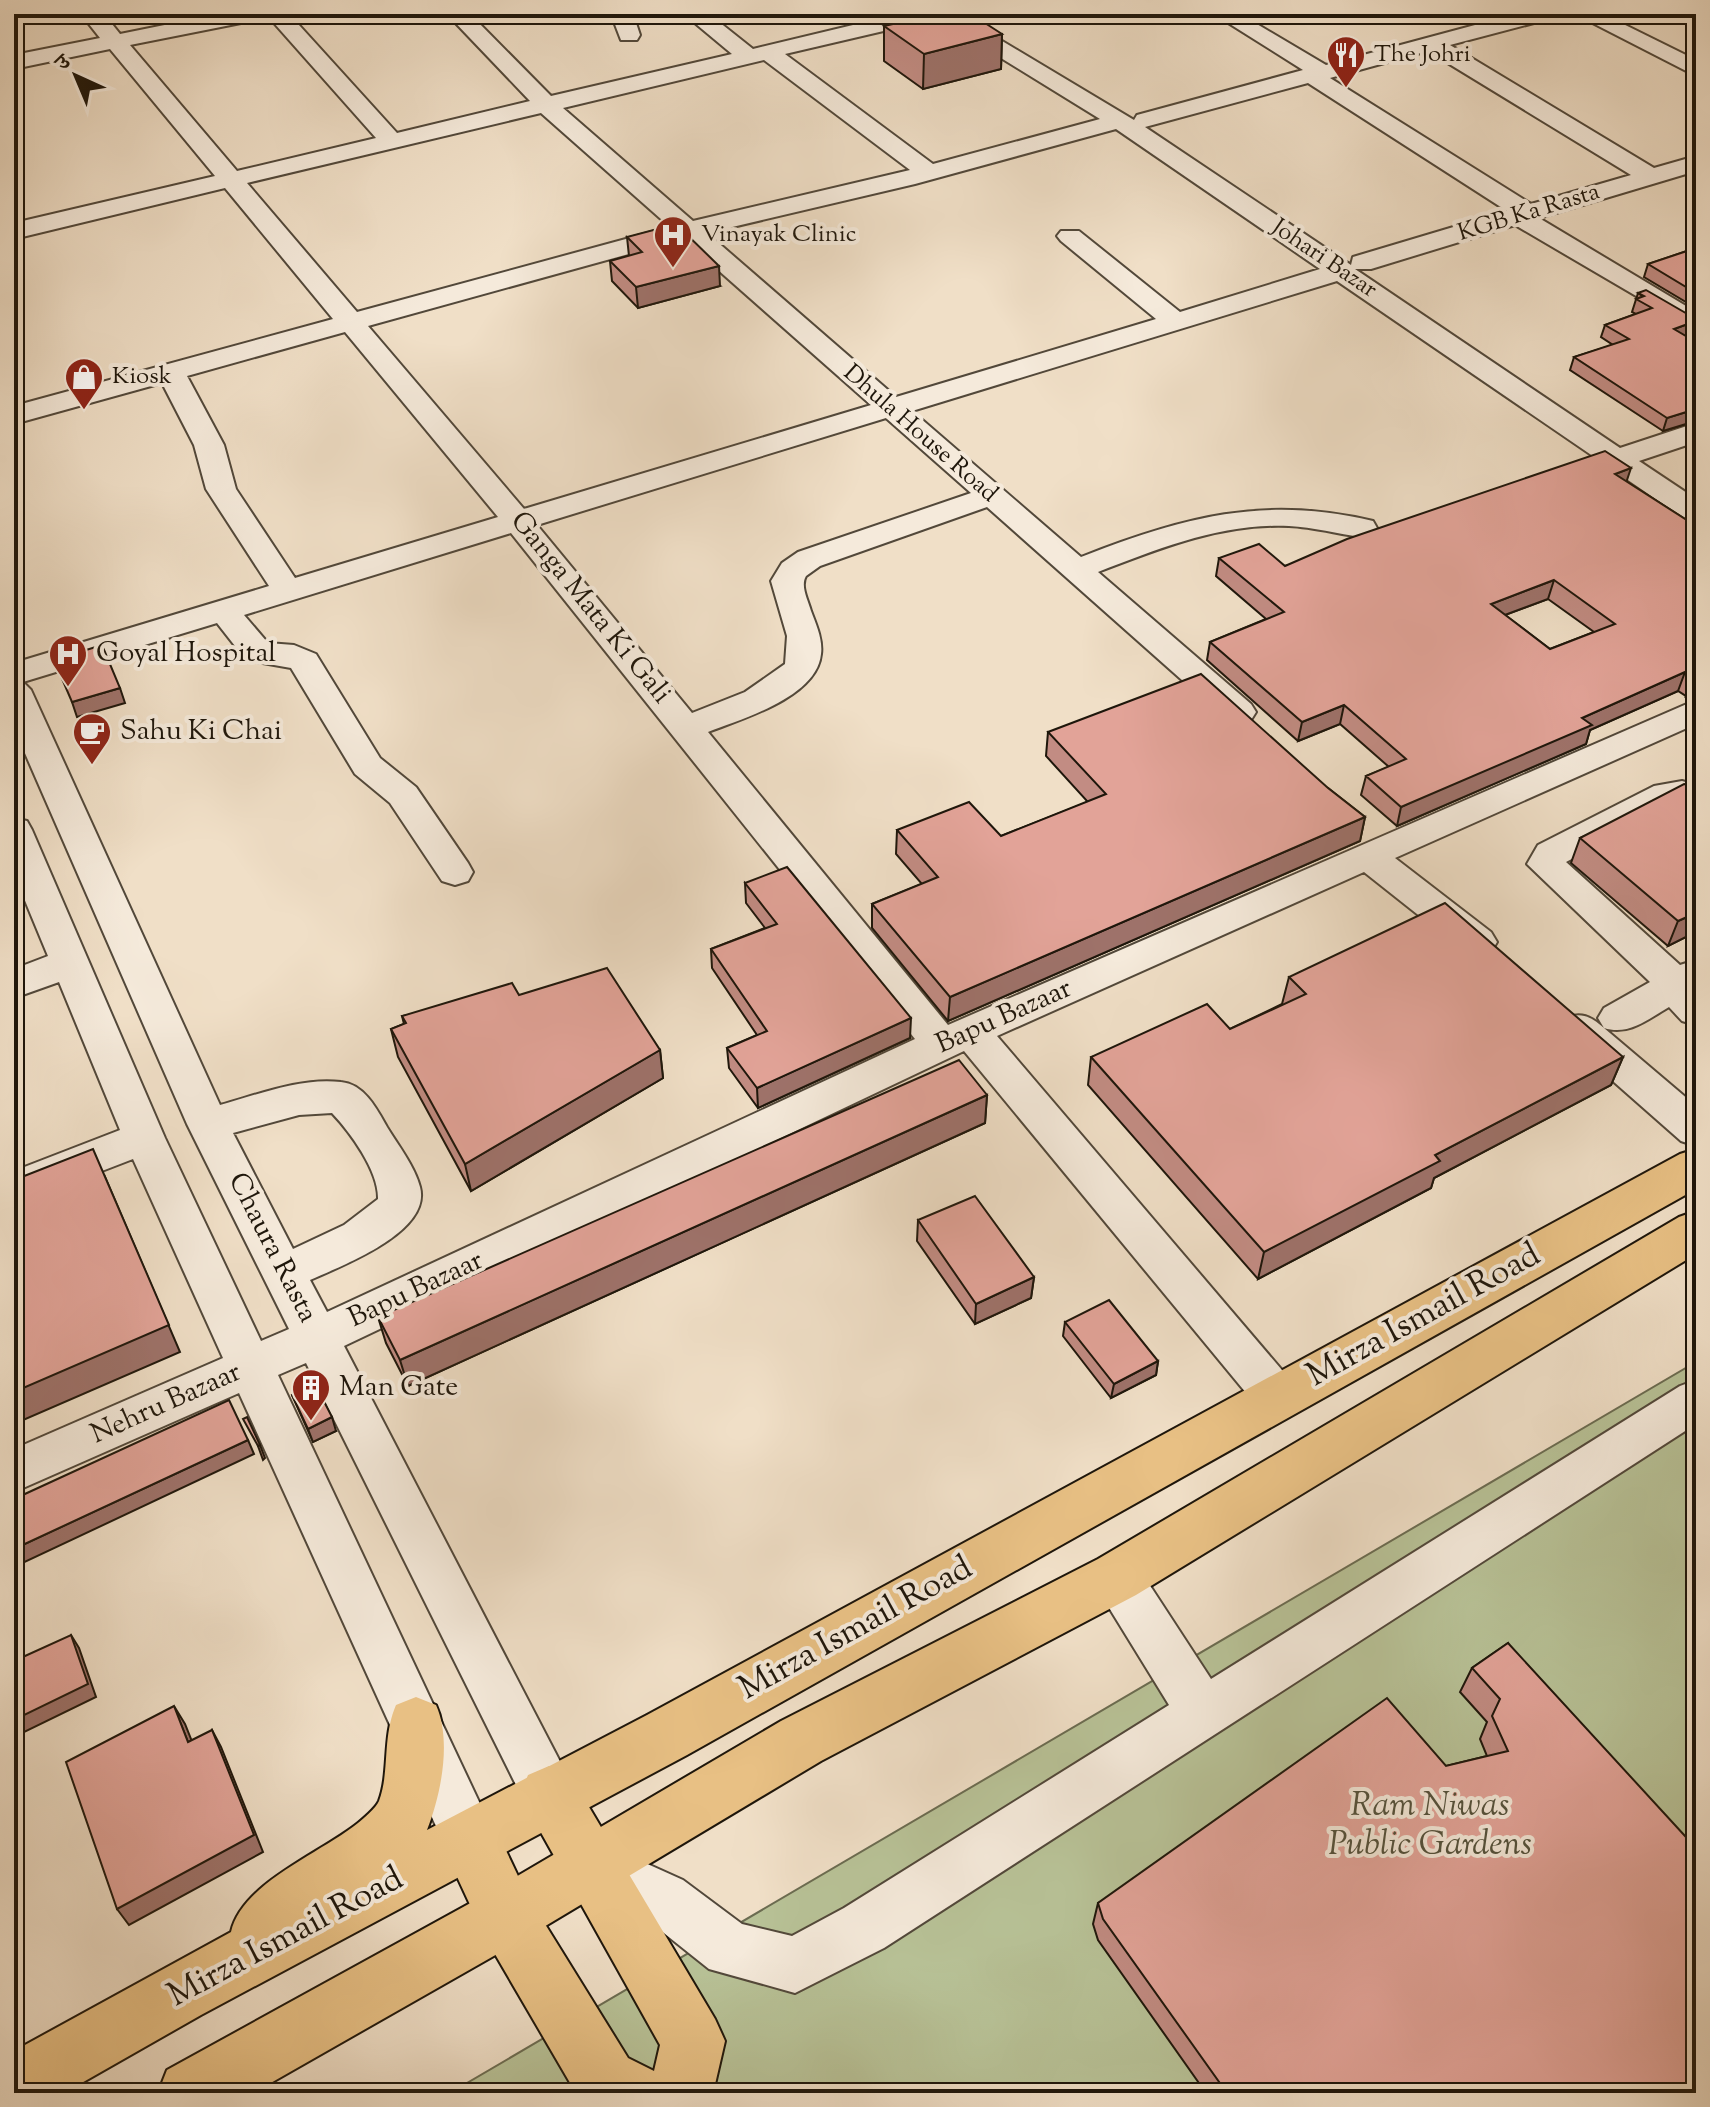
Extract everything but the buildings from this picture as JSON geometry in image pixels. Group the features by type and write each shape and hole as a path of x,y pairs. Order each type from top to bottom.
{"main road":[{"name":"Mirza Ismail Road","path":"14,2086 179,1993 667,1735 1696,1167"},
{"name":"Mirza Ismail Road","path":"190,2093 506,1916 801,1741 1117,1577 1696,1230"},
{"path":"179,1993 305,1893 379,1844 401,1821 408,1800 416,1724"},
{"path":"549,1795 693,2041 681,2093"},
{"path":"470,1840 506,1916 605,2081 630,2093"}],"street":[{"name":"Ganga Mata Ki Gali","path":"92,14 688,727 956,1038 1277,1397"},
{"path":"277,14 390,139"},
{"name":"Dhula House Road","path":"458,14 548,107 1262,733"},
{"path":"695,14 928,172"},
{"path":"14,231 390,139 548,107 927,14"},
{"name":"Johari Bazar","path":"945,14 1132,120"},
{"name":"Johari Bazar","path":"985,14 1132,120 1633,454 1696,513"},
{"path":"1225,14 1522,214 1684,305 1696,323"},
{"path":"1456,14 1486,29"},
{"path":"14,415 690,229 928,172 1541,14"},
{"path":"1586,14 1696,69"},
{"path":"14,62 245,15"},
{"path":"1431,43 1651,176"},
{"name":"KGB Ka Rasta","path":"14,674 1696,163"},
{"path":"1070,236 1175,321"},
{"path":"171,373 209,445 221,489 288,591"},
{"path":"1633,454 1696,432"},
{"name":"Johari Bazar","path":"1633,454 1671,465"},
{"path":"688,727 786,685 802,670 806,653 787,581 793,570 809,559 991,496"},
{"path":"1076,570 1214,523 1287,517 1362,528"},
{"path":"224,611 248,645 258,653 294,655 304,661 367,766 403,795 455,872"},
{"name":"Chaura Rasta","path":"14,690 208,1124 549,1795"},
{"name":"Bapu Bazaar","path":"318,1337 1375,841 1696,711"},
{"path":"1688,991 1545,864 1551,854 1667,794 1682,793 1696,800"},
{"path":"14,830 144,1138 470,1840"},
{"path":"1375,841 1432,903 1504,965"},
{"path":"14,984 69,963"},
{"path":"1618,1018 1688,991"},
{"path":"1552,1006 1696,1130"},
{"path":"208,1124 299,1100 341,1097 360,1116 399,1185 401,1196 396,1208 381,1221 284,1273"},
{"path":"14,1188 144,1138"},
{"name":"Nehru Bazaar","path":"14,1471 318,1337"},
{"path":"592,1866 664,1899 729,1949 795,1965 864,1928 1696,1400"},
{"path":"1117,1577 1203,1713"}],"green space":[{"name":"Ram Niwas Public Gardens","path":"1696,1362 1696,2093 450,2093"}],"place":[{"name":"The Johri","path":"1346,89"},
{"name":"Vinayak Clinic","path":"673,269"},
{"name":"Kiosk","path":"84,411"},
{"name":"Goyal Hospital","path":"68,688"},
{"name":"Sahu Ki Chai","path":"92,766"},
{"name":"Man Gate","path":"311,1422"}]}
